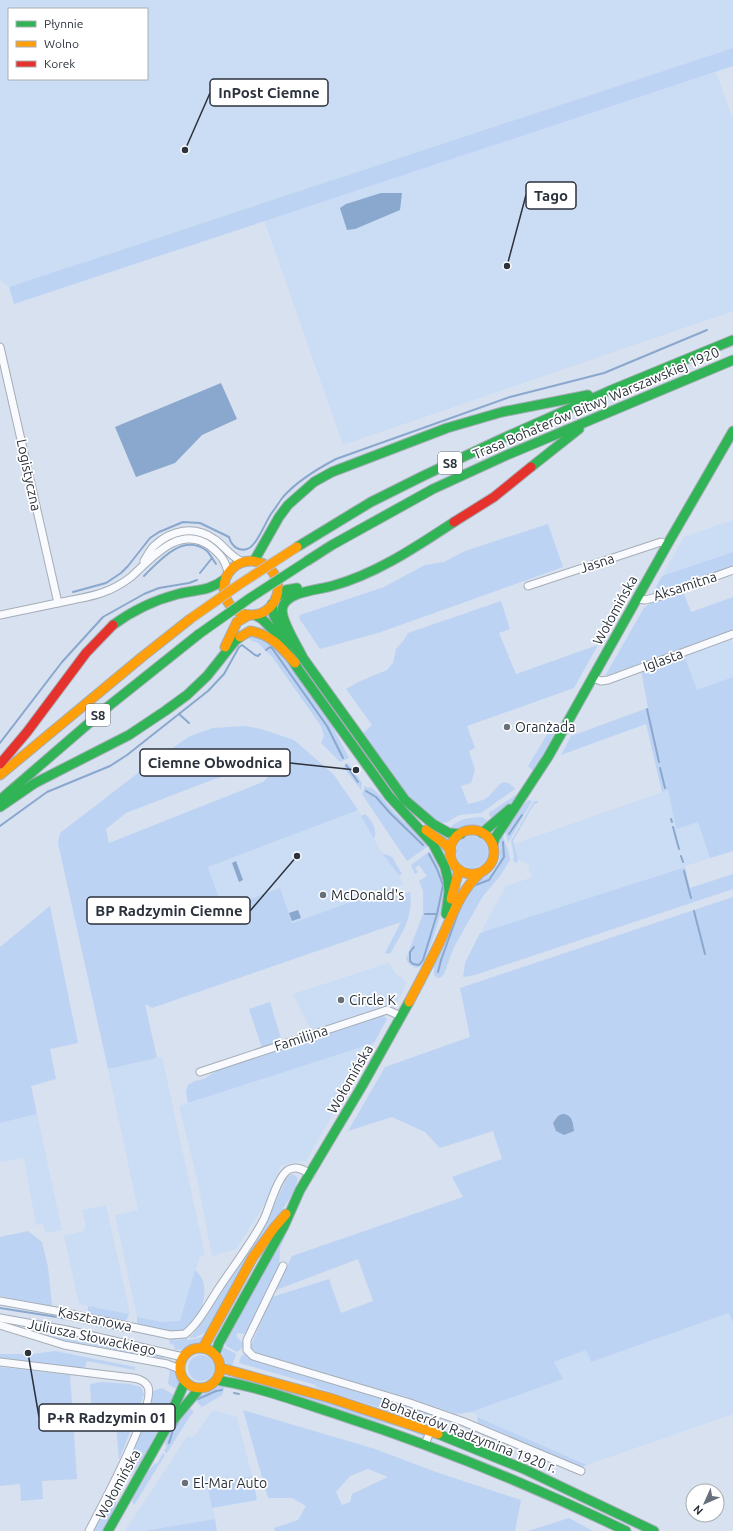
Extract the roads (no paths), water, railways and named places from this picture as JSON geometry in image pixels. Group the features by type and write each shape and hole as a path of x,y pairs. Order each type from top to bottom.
{"main road":[{"name":"Trasa Bohaterów Bitwy Warszawskiej 1920","path":"0,775 190,619 240,584 371,502 499,440 609,391 730,341"},
{"name":"Trasa Bohaterów Bitwy Warszawskiej 1920","path":"0,800 110,705 199,634 250,598 332,545 433,490 507,455 733,360"},
{"path":"254,561 279,517 288,506 314,482 332,472 447,428 502,412 609,391"},
{"path":"302,656 286,624 281,609 283,603 291,596 325,588 353,579 376,569 427,540 494,497 591,420"},
{"name":"Wołomińska","path":"493,845 500,830 538,773 733,431"},
{"path":"0,764 22,740 93,644 114,625 156,601 183,592 212,588 227,576 235,566 243,562 254,561 267,566 276,577 278,584 274,601 274,616 405,800 421,815 449,833 461,834 471,831 482,832 490,840 494,851 492,862 489,867 479,874 465,873 459,870 452,862 452,844 461,834"},
{"path":"227,576 224,593 227,600 237,611 252,615 268,623 389,796 400,810 429,838 447,873 449,893 446,914"},
{"path":"218,662 237,622 268,609 281,593 293,588 325,588"},
{"path":"0,807 35,783 129,735 187,695 207,676 235,640 250,631 262,632 268,635 295,663"},
{"name":"Wołomińska","path":"482,832 519,801"},
{"path":"411,820 439,839 451,851"},
{"name":"Wołomińska","path":"432,959 456,886 459,870"},
{"name":"Wołomińska","path":"203,1348 253,1257 276,1225 289,1211 311,1174 371,1070 432,959 443,937 455,904 468,883 479,874"},
{"name":"Wołomińska","path":"215,1354 219,1343 284,1226 289,1211"},
{"path":"203,1348 215,1354 219,1360 221,1368 217,1380 209,1387 199,1389 191,1387 185,1382 180,1369 183,1357 194,1349 203,1348"},
{"name":"Bohaterów Radzymina 1920 r.","path":"221,1368 234,1373 270,1380 389,1417 430,1432 547,1480 654,1531"},
{"name":"Bohaterów Radzymina 1920 r.","path":"217,1380 230,1382 296,1401 425,1444 542,1491 626,1531"},
{"name":"Wołomińska","path":"165,1430 172,1410 185,1382"},
{"name":"Wołomińska","path":"108,1531 165,1430 185,1404 199,1389"}],"street":[{"name":"Logistyczna","path":"0,347 58,603"},
{"path":"141,567 154,546 172,533 182,530 203,533 214,539 232,557 243,562"},
{"path":"0,615 106,592 129,578 170,544 180,540 192,539 202,541 218,553 227,565 227,576"},
{"name":"Jasna","path":"528,586 661,542 667,545"},
{"name":"Aksamitna","path":"637,599 645,600 661,596 733,570"},
{"name":"Iglasta","path":"593,678 601,681 608,680 733,634"},
{"name":"Familijna","path":"200,1072 388,1010 401,1016"},
{"name":"Kasztanowa","path":"0,1301 170,1335 185,1334 188,1332 253,1237 264,1219 285,1173 290,1169 296,1168 311,1174"},
{"path":"283,1266 247,1340 246,1348 248,1352 258,1358 368,1390 464,1422 581,1471"},
{"name":"Juliusza Słowackiego","path":"0,1318 67,1330 183,1357"},
{"name":"Juliusza Słowackiego","path":"0,1325 64,1345 167,1364 180,1369"},
{"path":"0,1362 138,1379 143,1381 149,1390 148,1400 124,1462 89,1531"},
{"path":"425,1444 438,1413"}],"waterway":[{"path":"73,592 106,583 121,573 128,566 150,538 159,532 183,522 200,523 229,537 231,543 238,549 247,549 254,544 271,514 283,497 308,476 336,459 510,397 604,373 707,330"},
{"path":"144,576 164,556 180,547 189,545 198,546 207,551 216,564"},
{"path":"200,573 212,558"},
{"path":"0,743 62,662 103,617 144,594 159,588 189,583 197,580"},
{"path":"0,826 47,792 110,766 127,755 208,691 224,674 239,647 242,645 255,655 258,656 260,654"},
{"path":"266,650 270,647 272,648 327,726 343,758"},
{"path":"647,709 659,762"},
{"path":"179,714 189,723"},
{"path":"346,765 358,782"},
{"path":"660,768 665,788"},
{"path":"366,791 376,797 423,845"},
{"path":"509,834 522,815"},
{"path":"673,827 679,849"},
{"path":"473,886 489,880 504,857 503,842"},
{"path":"414,947 410,952 410,961 413,964 419,965 423,960 437,914 443,885 429,854"},
{"path":"681,856 683,862"},
{"path":"684,871 691,898"},
{"path":"438,972 461,905"},
{"path":"694,911 705,954"},
{"path":"425,914 437,914"},
{"path":"0,1308 57,1317 130,1332"},
{"path":"198,1399 222,1390"},
{"path":"234,1393 239,1394"},
{"path":"169,1443 173,1430 178,1422"}],"place":[{"name":"InPost Ciemne","path":"185,150"},
{"name":"Tago","path":"507,266"},
{"name":"Oranżada","path":"507,727"},
{"name":"Ciemne Obwodnica","path":"356,770"},
{"name":"BP Radzymin Ciemne","path":"297,856"},
{"name":"McDonald's","path":"323,895"},
{"name":"Circle K","path":"341,1000"},
{"name":"P+R Radzymin 01","path":"28,1353"},
{"name":"El-Mar Auto","path":"185,1483"}]}
